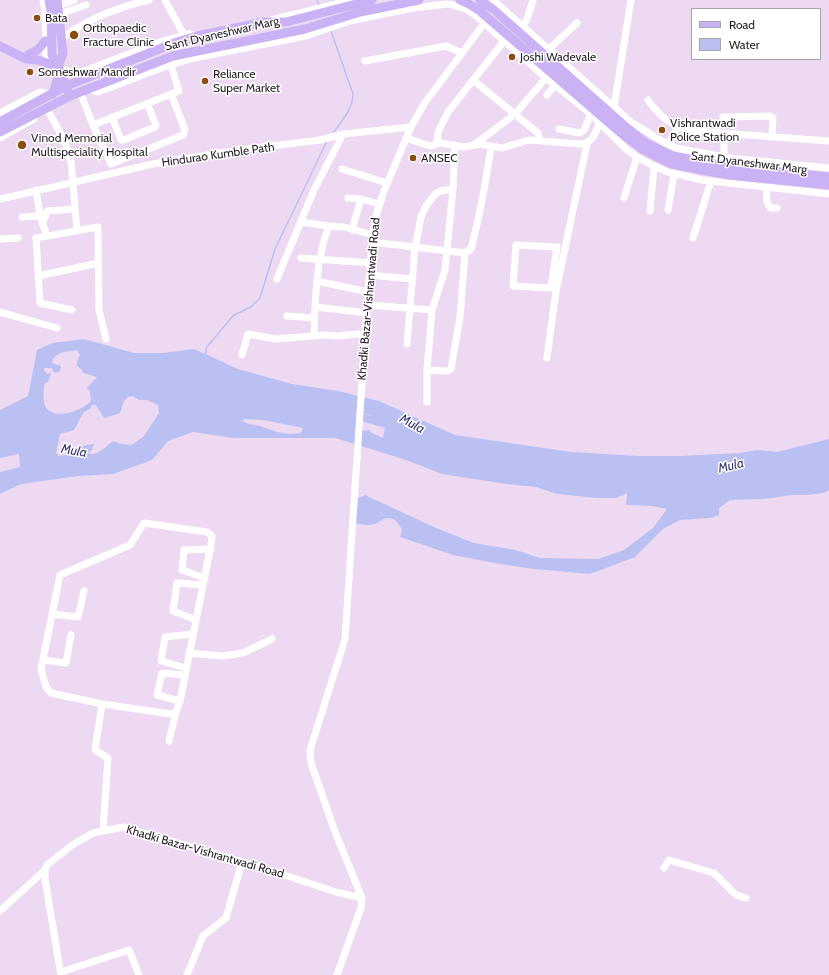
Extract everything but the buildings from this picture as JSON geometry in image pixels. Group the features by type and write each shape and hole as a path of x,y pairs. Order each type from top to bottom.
{"main road":[{"path":"49,0 51,11 52,55 70,96"},
{"path":"318,20 372,0"},
{"path":"335,14 419,0"},
{"name":"Sant Dyaneshwar Marg","path":"460,0 469,4 486,20 607,115 646,143 673,156 729,167 829,177"},
{"name":"Sant Dyaneshwar Marg","path":"480,0 495,5 642,149 671,164 728,175 829,185"},
{"path":"53,94 63,53 58,7"},
{"name":"Sant Dyaneshwar Marg","path":"0,122 66,86 163,47 197,36 264,22 318,20"},
{"name":"Sant Dyaneshwar Marg","path":"0,132 70,96 173,56 305,29 318,20"},
{"path":"0,40 59,69"},
{"path":"0,46 26,59 32,57 34,52 40,48 45,41"}],"street":[{"path":"43,0 45,12 46,63"},
{"path":"58,7 74,0"},
{"path":"62,38 76,27 94,17 149,0"},
{"path":"165,0 184,35"},
{"path":"335,14 352,0"},
{"path":"523,26 527,19 533,0"},
{"path":"547,358 556,291 558,268 557,247 516,245 513,286 551,288 558,268 570,231 587,144 591,141 607,115 631,0"},
{"path":"171,94 185,130 184,135 113,164 110,163 93,125 84,91 98,92 194,58 306,36 318,20 335,14 447,4 459,6 486,20 504,41 546,78 591,114 607,115 641,129 668,144 689,151 724,157 829,168"},
{"path":"58,7 86,5"},
{"path":"495,5 523,26 549,49 607,115 626,149 637,157 674,174 711,181 829,194"},
{"name":"Khadki Bazar-Vishrantwadi Road","path":"362,898 334,830 311,764 310,756 311,746 345,639 368,292 376,216 387,183 411,127 424,104 486,20 495,5"},
{"path":"549,49 577,23"},
{"path":"59,69 72,72 90,70 157,43 184,35 190,34 197,36"},
{"path":"437,143 438,132 448,112 504,41"},
{"path":"365,61 446,46 462,53"},
{"path":"93,125 147,102 179,91 171,65"},
{"path":"474,145 516,114 546,78"},
{"path":"473,80 538,133 540,140"},
{"path":"547,95 555,85"},
{"path":"0,113 40,92 53,94"},
{"path":"648,100 658,114 678,127 694,131 829,141"},
{"path":"112,117 121,140 155,127 156,125 147,102"},
{"path":"0,138 48,112 57,103"},
{"path":"48,112 66,143 71,162 77,230"},
{"path":"559,129 580,133 584,130 591,114"},
{"path":"723,117 770,116 772,118 772,136"},
{"name":"Hindurao Kumble Path","path":"0,199 153,164 239,150 320,140 343,134 411,127"},
{"path":"668,144 678,127"},
{"path":"277,279 314,190 343,134"},
{"path":"724,134 724,157"},
{"path":"406,138 426,146 437,143 464,147 479,144 502,148 525,140 587,144"},
{"path":"427,402 427,370 432,310 445,270 453,189 455,145"},
{"path":"301,222 344,227 373,238 415,248 465,253 471,249 473,243 485,188 491,147"},
{"path":"624,198 637,157"},
{"path":"650,211 654,166"},
{"path":"342,169 387,183"},
{"path":"668,210 674,174"},
{"path":"693,238 711,181"},
{"path":"767,188 768,205 771,208 777,208"},
{"path":"406,344 415,248 421,217 426,206 436,193 453,189"},
{"path":"36,190 47,236"},
{"path":"348,198 361,199 379,204"},
{"path":"352,230 361,199"},
{"path":"42,219 47,211 75,209"},
{"path":"22,217 42,219"},
{"path":"314,335 317,281 325,236 329,226"},
{"path":"72,310 40,303 36,238 98,227 99,310 106,339"},
{"path":"0,239 18,238"},
{"path":"427,370 447,372 451,369 460,317 465,253"},
{"path":"301,258 371,263"},
{"path":"38,276 99,263"},
{"path":"370,275 412,280"},
{"path":"317,281 368,292"},
{"path":"315,307 432,310"},
{"path":"0,312 57,328"},
{"path":"287,316 314,318"},
{"path":"242,355 248,334 276,339 314,335 365,335"},
{"path":"169,741 180,702 212,536 207,532 144,523 130,545 60,575 41,669 46,687 51,693 102,704 171,714 176,712"},
{"path":"204,582 182,570 184,550 210,549"},
{"path":"196,620 173,611 178,583 204,582"},
{"path":"52,614 78,617 84,591"},
{"path":"186,671 161,660 165,637 193,634"},
{"path":"43,660 66,663 71,635"},
{"path":"190,653 222,656 243,653 272,639"},
{"path":"180,702 157,695 162,673 186,671"},
{"path":"102,704 95,750 108,758 103,831"},
{"name":"Khadki Bazar-Vishrantwadi Road","path":"0,911 45,870 48,865 74,844 93,833 124,827 336,892 362,898"},
{"path":"664,868 669,860 714,873 736,895 746,898"},
{"path":"187,975 203,936 226,918 242,862"},
{"path":"45,870 45,879 61,973 129,950 139,975"},
{"path":"337,975 361,908 362,898"}],"water":[{"path":"84,339 134,353 163,353 194,349 238,369 292,384 338,391 379,401 455,435 571,452 639,456 681,456 740,453 757,450 777,452 829,439 829,490 824,493 806,495 792,495 764,499 730,500 719,508 719,515 710,518 680,520 663,529 635,557 590,574 534,569 453,555 400,537 402,530 398,523 389,518 369,525 353,522 355,500 365,495 436,528 474,543 516,550 540,558 598,559 624,550 653,528 667,509 653,506 626,505 627,493 616,498 597,498 557,494 536,487 442,474 406,460 335,438 233,438 193,432 168,441 152,460 113,474 79,476 21,484 0,494 0,472 20,467 19,454 0,458 0,410 28,396 37,350 52,343","holes":["77,350 80,355 77,366 83,373 97,377 87,388 90,391 91,401 82,408 63,414 57,414 47,409 44,404 44,384 48,382 51,373 47,374 44,368 51,368 55,373 60,371 61,366 52,363 53,359 58,354","133,396 139,400 147,400 158,405 159,413 144,436 132,445 121,444 113,441 101,451 94,454 88,453 92,450 94,444 82,446 77,453 59,456 56,453 60,434 74,430 84,412 90,409 92,405 96,405 104,418 120,413 124,401 128,397","366,414 380,419 385,426 383,438 369,430 364,431 358,427 358,417","245,419 263,420 303,428 301,433 289,434 277,432 242,421"]}],"waterway":[{"path":"317,0 319,6"},
{"path":"331,31 353,94 349,110 333,133"},
{"path":"206,356 206,348 233,316 252,306 260,298 275,249 327,141"},
{"name":"Mula","path":"353,415 392,427"}],"place":[{"name":"Bata","path":"37,18"},
{"name":"Orthopaedic Fracture Clinic","path":"74,35"},
{"name":"Joshi Wadevale","path":"512,57"},
{"name":"Someshwar Mandir","path":"30,72"},
{"name":"Reliance Super Market","path":"205,81"},
{"name":"Vishrantwadi Police Station","path":"662,130"},
{"name":"Vinod Memorial Multispeciality Hospital","path":"22,145"},
{"name":"ANSEC","path":"413,158"}]}
